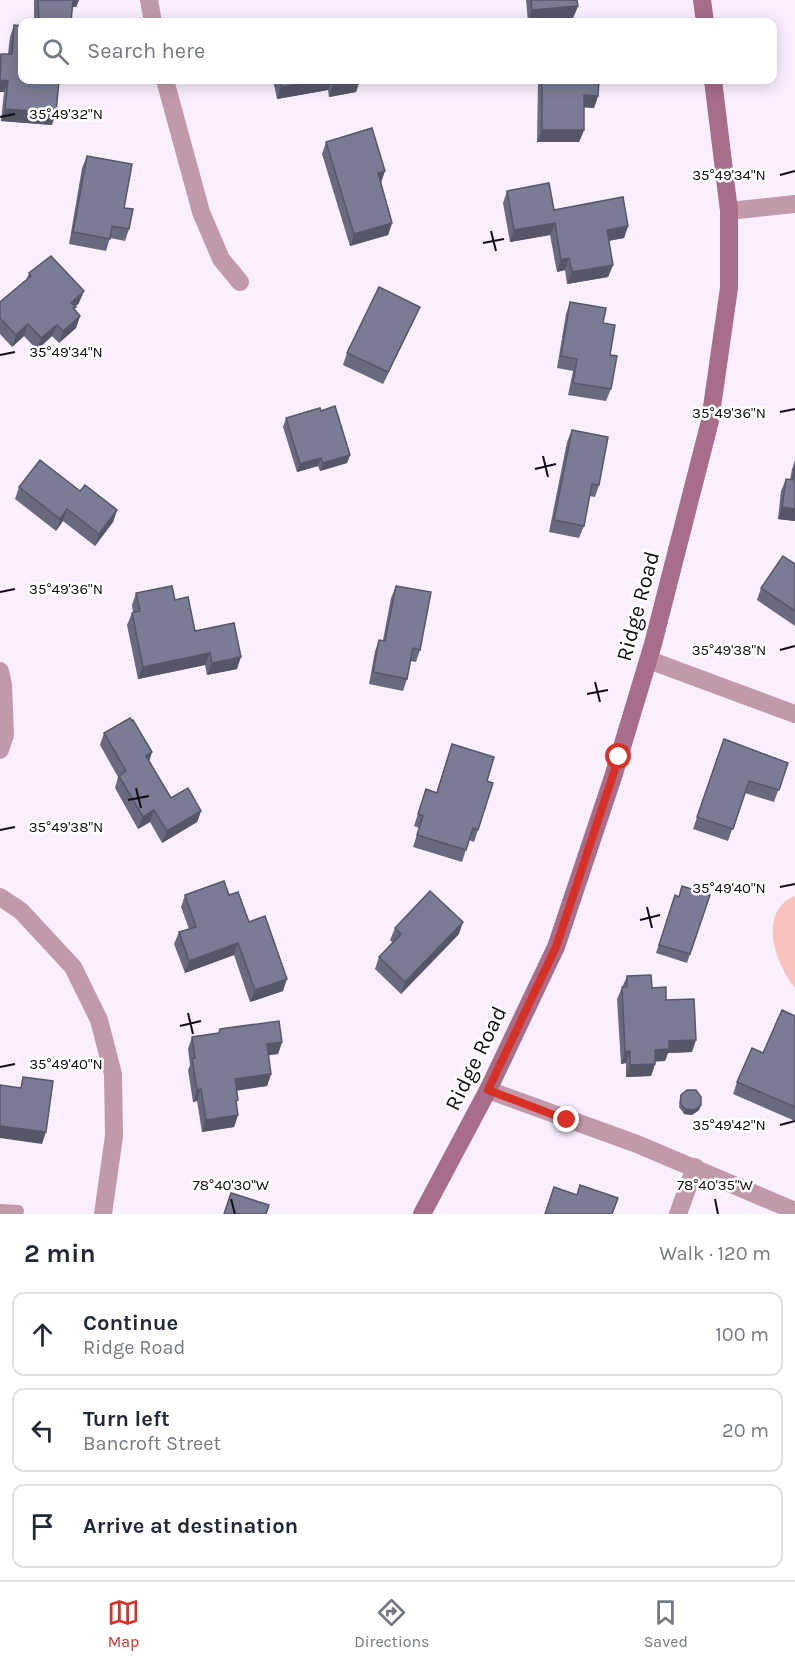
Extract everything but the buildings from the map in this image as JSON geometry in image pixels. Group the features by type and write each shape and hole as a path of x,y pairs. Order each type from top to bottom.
{"street":[{"path":"148,0 152,18"},
{"path":"702,0 704,18"},
{"path":"166,84 201,212 221,259 240,282"},
{"name":"Ridge Road","path":"422,1214 488,1090 556,947 600,818 649,660 710,421 729,288 729,211 713,84"},
{"path":"729,211 795,204"},
{"path":"649,660 795,714"},
{"path":"0,671 3,685 5,735 0,750"},
{"path":"0,897 21,910 72,967 99,1020 113,1074 114,1136 103,1214"},
{"path":"488,1090 695,1167 795,1210"},
{"path":"678,1214 695,1167"}],"lane":[{"path":"0,1210 18,1211"}],"shaded area":[{"path":"795,896 795,988 781,966 776,952 773,925 776,913 783,903"}],"route":[{"path":"567,1120 488,1090 556,947 619,757"}]}
